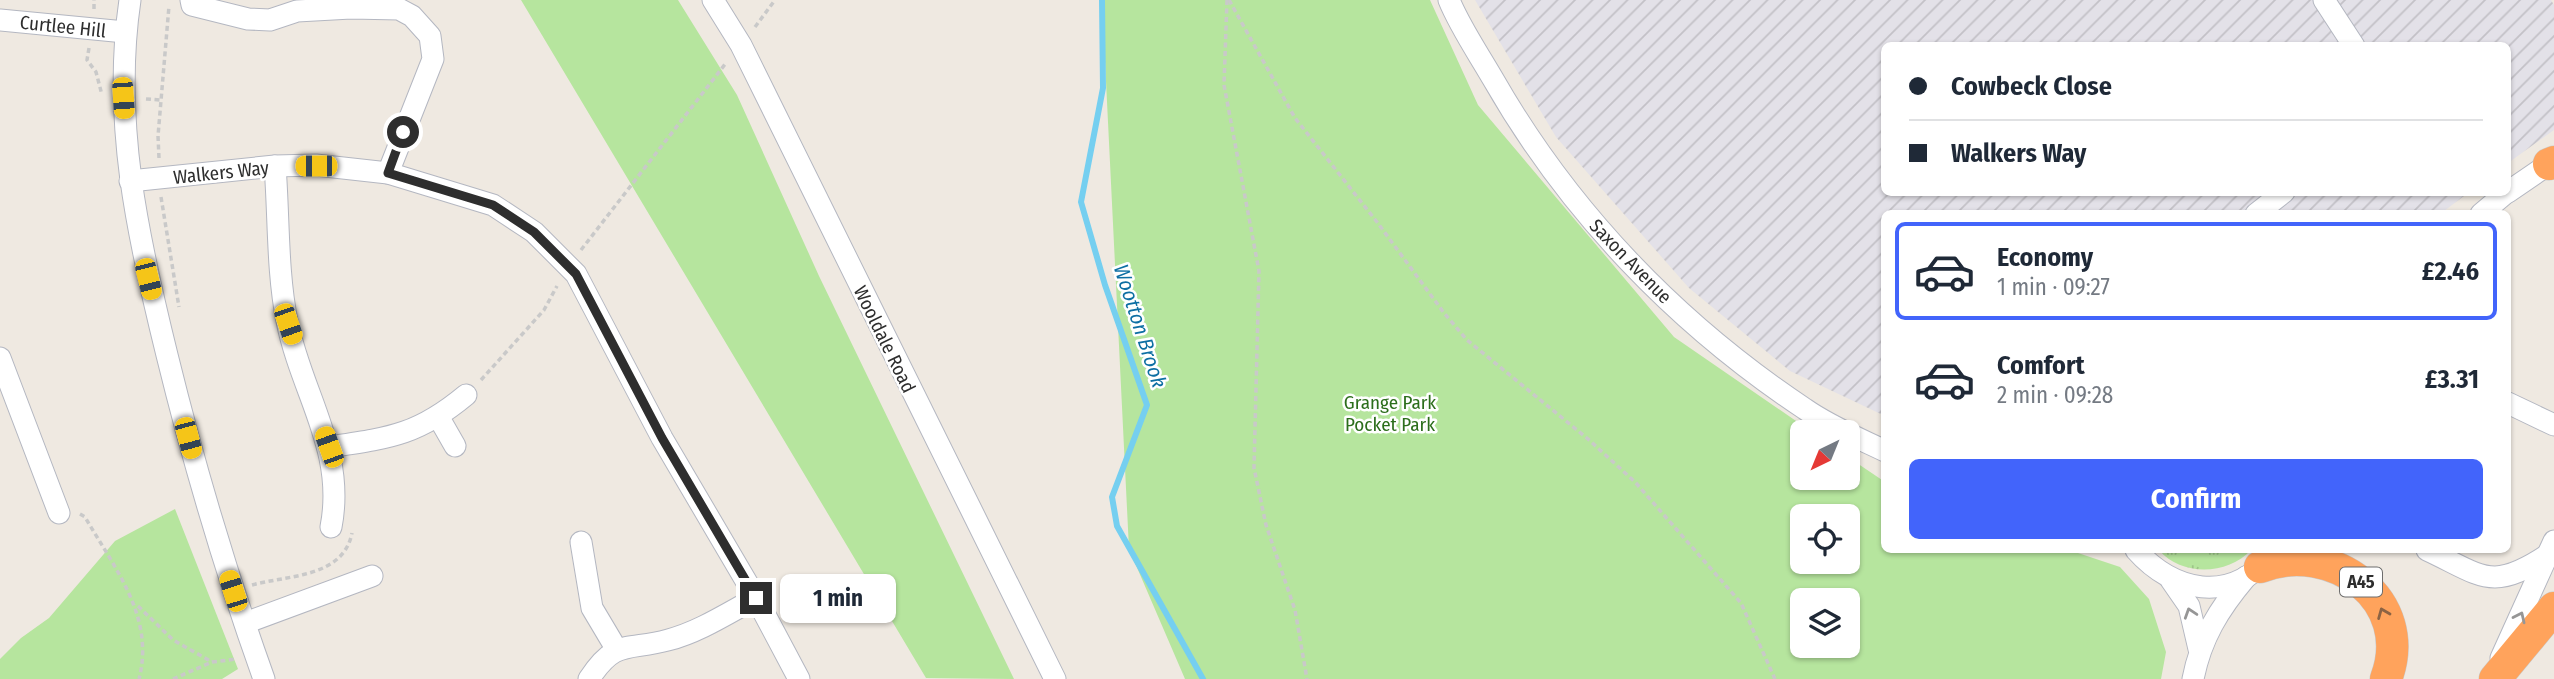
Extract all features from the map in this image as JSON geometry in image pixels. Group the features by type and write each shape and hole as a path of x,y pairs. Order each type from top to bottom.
{"highway":[{"name":"A45","path":"2260,564 2299,558 2328,564 2350,573 2369,589 2384,608 2390,636 2390,668 2386,679"},
{"path":"2493,679 2554,608"}],"street":[{"path":"130,0 125,32 123,98 130,181 141,252 181,413 233,591 264,679"},
{"path":"191,0 192,5 248,19 270,20 297,11 351,8 399,9 412,16 430,36 433,59 388,173"},
{"name":"Wooldale Road","path":"713,0 741,45 1055,679"},
{"name":"Saxon Avenue","path":"1449,0 1507,103 1567,192 1636,271 1700,330 1806,410 1881,449"},
{"path":"2324,0 2351,42"},
{"name":"Curtlee Hill","path":"0,20 125,32"},
{"path":"2511,190 2552,163"},
{"path":"275,166 288,324 329,447 336,500 331,527"},
{"name":"Walkers Way","path":"130,181 275,166 316,166 388,173 493,205 534,232 569,266 662,438 756,598 799,679"},
{"path":"2261,210 2279,196"},
{"path":"2486,210 2503,196"},
{"path":"0,358 59,513"},
{"path":"329,447 390,438 439,418 466,395"},
{"path":"2511,404 2554,425"},
{"path":"439,418 455,446"},
{"path":"582,542 592,608 617,650"},
{"path":"2433,553 2478,576 2504,578 2526,569 2552,548"},
{"path":"2493,679 2552,548"},
{"path":"2139,553 2152,568 2171,580 2204,587 2222,586 2260,564"},
{"path":"2193,679 2199,649 2218,611 2260,564"},
{"path":"245,623 372,576"},
{"path":"2171,580 2189,606 2199,649"},
{"path":"589,679 598,666 617,650 641,643 667,640 707,625 756,598"}],"path":[{"path":"170,0 158,136 163,219 180,310"},
{"path":"466,395 544,310 569,266 699,94 775,0"},
{"path":"1228,0 1224,85 1259,271 1254,468 1266,525 1295,610 1307,679"},
{"path":"1228,0 1295,118 1444,313 1467,340 1588,439 1634,482 1741,603 1775,679"},
{"path":"59,513 75,510 85,517 136,604 173,640 212,662"},
{"path":"233,591 322,569 335,562 348,549 353,525"},
{"path":"136,604 144,648 139,679"},
{"path":"173,679 212,662 256,655"}],"shaded area":[{"path":"1475,0 2551,0 2554,5 2554,130 2511,161 2511,42 1881,42 1881,196 2464,196 2445,210 1881,210 1881,414 1790,371 1689,288 1556,137"}],"green space":[{"path":"521,0 678,0 737,95 819,276 1014,679 926,678"},
{"name":"Grange Park Pocket Park","path":"1102,0 1430,0 1478,105 1674,337 1795,420 1790,420 1790,490 1860,490 1860,465 1881,479 1881,553 2078,553 2120,567 2149,599 2166,652 2161,679 1185,679 1129,549"},
{"path":"175,509 238,669 222,679 0,679 0,659 21,638 49,618 115,541"},
{"path":"2162,553 2247,553 2230,564 2205,569 2180,565"}],"waterway":[{"name":"Wootton Brook","path":"1102,0 1103,88 1081,202 1105,285 1147,405 1112,497 1117,526 1203,679"}],"route":[{"path":"403,132 388,173 493,205 534,232 576,274 662,438 756,598"}]}
